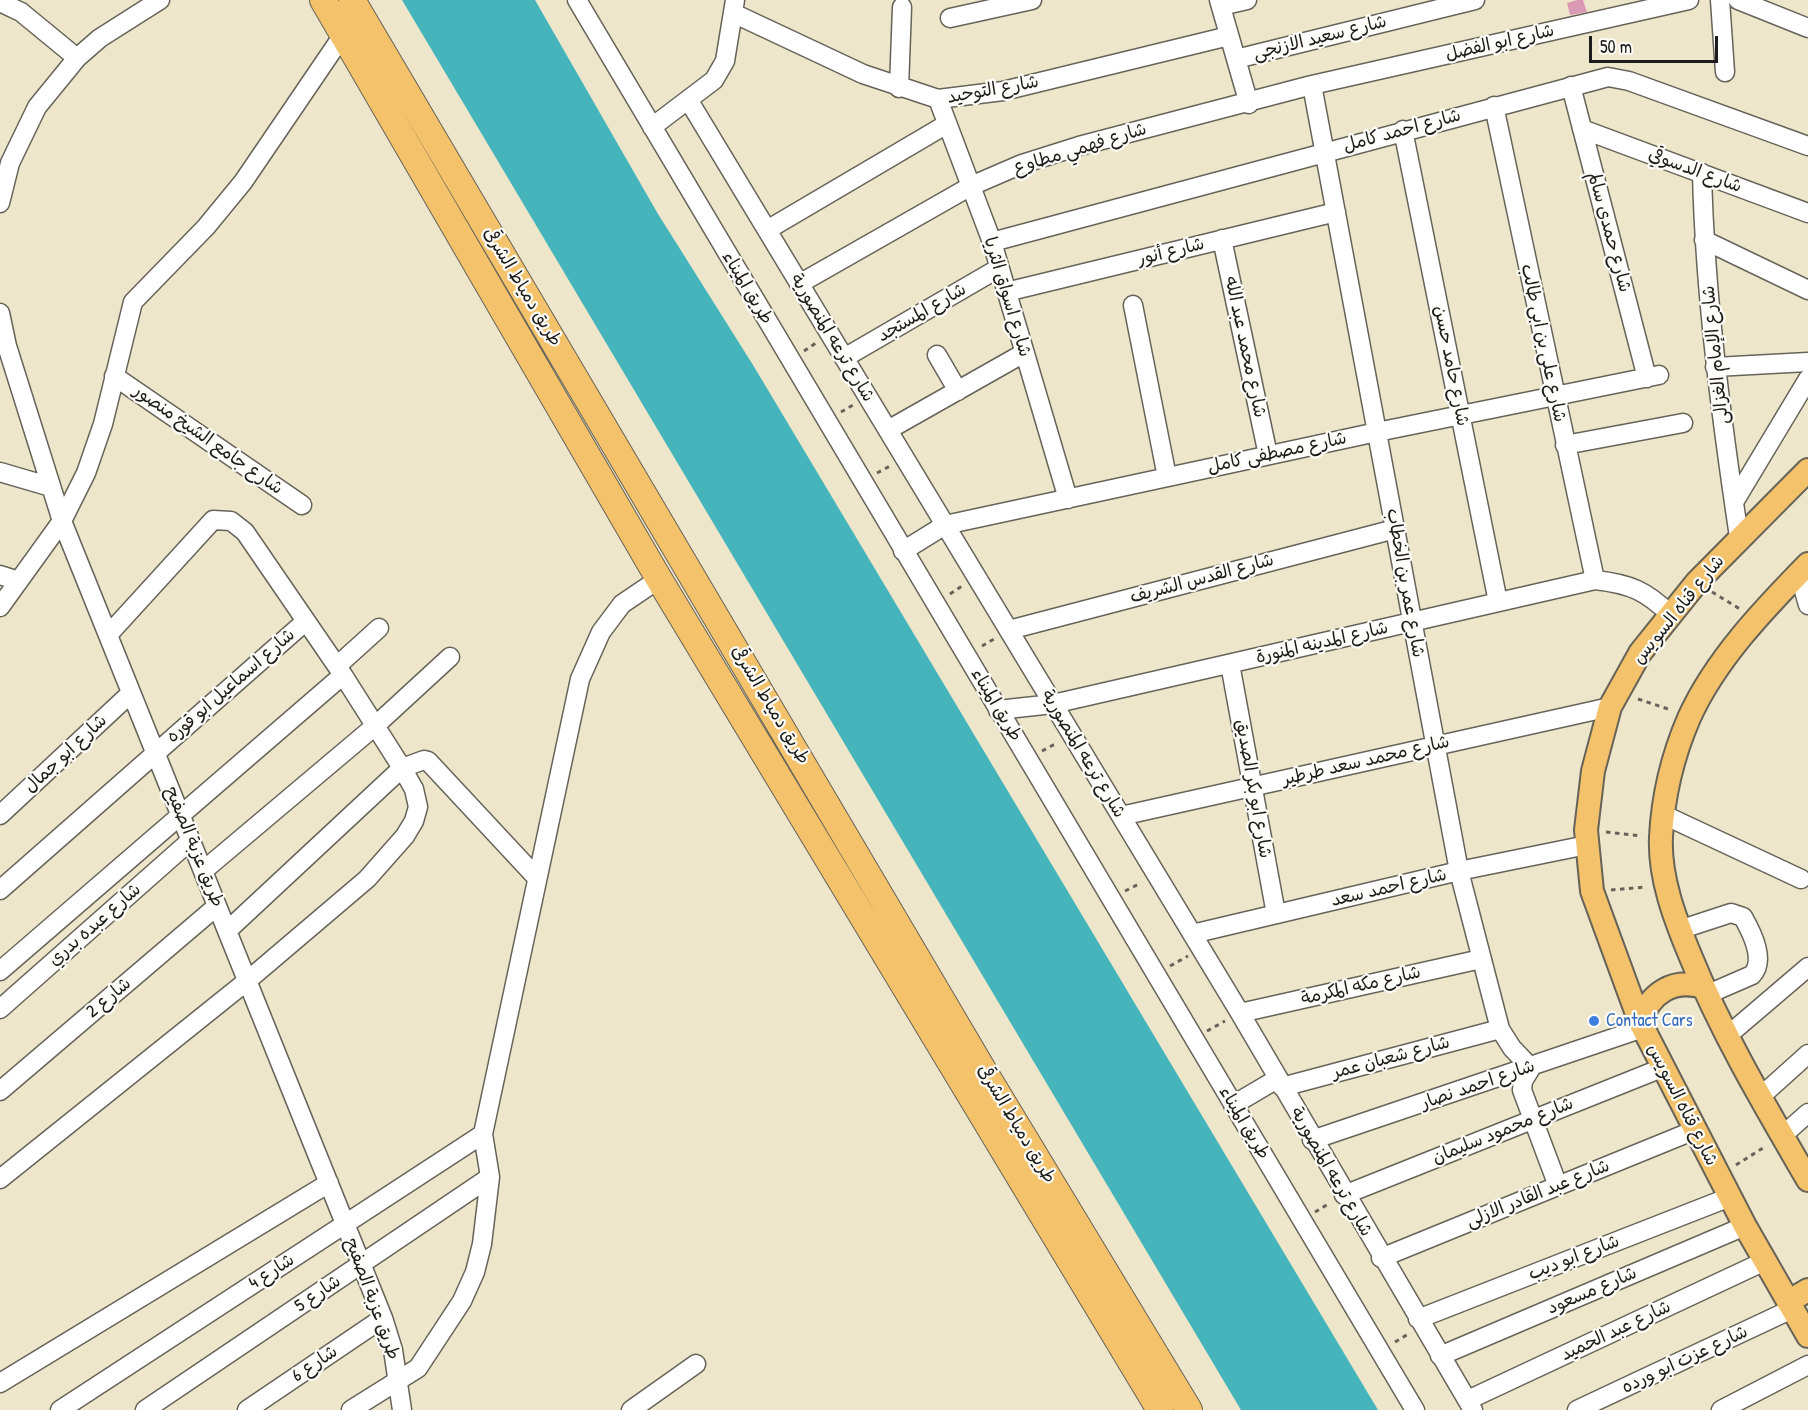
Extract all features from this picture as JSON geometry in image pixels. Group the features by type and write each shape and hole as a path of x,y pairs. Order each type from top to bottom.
{"highway":[{"name":"طريق دمياط الشرقى","path":"323,0 659,579 1160,1410"},
{"name":"طريق دمياط الشرقى","path":"352,0 985,1073 1189,1410"},
{"path":"964,1086 985,1073"}],"main road":[{"name":"شارع قناه السويس","path":"1808,470 1696,582 1640,653 1614,699 1593,771 1586,838 1592,891 1641,1025 1745,1226 1808,1336"},
{"path":"1804,569 1757,620 1726,659 1690,717 1673,760 1660,838 1666,885 1679,930 1705,991 1726,1037 1759,1098 1808,1180"},
{"path":"1641,1025 1645,1009 1664,989 1690,983 1705,991"},
{"path":"1790,1306 1808,1290"}],"street":[{"path":"0,203 10,162 38,107 77,58 100,38 160,0"},
{"name":"طريق الميناء","path":"577,0 1415,1410"},
{"path":"950,18 1032,0"},
{"path":"1247,0 1220,3 1249,104"},
{"name":"شارع سعيد الازنجى","path":"1236,59 1475,0"},
{"name":"شارع ابو الفضل","path":"1312,86 1689,0"},
{"path":"1720,0 1725,72"},
{"path":"1738,0 1808,28"},
{"path":"0,2 21,12 77,58"},
{"path":"652,127 714,80 725,61 734,7"},
{"name":"شارع التوحيد","path":"734,7 863,74 899,88 938,99 1002,91 1229,36"},
{"path":"899,88 902,7"},
{"path":"0,607 63,521 86,473 103,424 133,302 206,227 243,182 343,35"},
{"name":"شارع احمد كامل","path":"992,242 1403,130 1608,77 1629,81 1808,146"},
{"name":"شارع فهمي مطاوع","path":"799,284 971,186 1022,164 1079,146 1312,86"},
{"name":"شارع عمر بن الخطاب","path":"1312,86 1459,871 1500,1029 1512,1048 1531,1068"},
{"name":"شارع حمدى سالم","path":"1571,86 1653,376"},
{"name":"شارع اسواق الثريا","path":"938,99 992,242 1068,499"},
{"name":"شارع ترعه المنصورية","path":"689,101 1197,941 1381,1258 1470,1405"},
{"name":"شارع على بن ابى طالب","path":"1494,106 1595,580"},
{"path":"767,230 947,124"},
{"name":"شارع الدسوقي","path":"1582,129 1808,213"},
{"name":"شارع حامد حسن","path":"1403,130 1498,602"},
{"name":"شارع الإمام الغزالى","path":"1702,173 1704,240 1715,368 1739,537"},
{"name":"شارع أنور","path":"1006,292 1336,212"},
{"name":"شارع محمد عبد الله","path":"1222,239 1268,455"},
{"path":"1704,240 1808,291"},
{"name":"شارع المستجد","path":"844,358 999,268"},
{"path":"1133,306 1167,477"},
{"name":"طريق عزبة الصفيح","path":"0,312 7,346 63,521 383,1318 399,1378 402,1410"},
{"path":"888,430 1024,353"},
{"path":"937,355 958,391"},
{"path":"1715,368 1808,362"},
{"name":"شارع جامع الشيخ منصور","path":"114,376 302,505"},
{"name":"شارع مصطفى كامل","path":"903,551 945,525 1377,432 1653,376"},
{"path":"1734,502 1808,380"},
{"path":"1565,446 1683,423"},
{"path":"0,472 51,488"},
{"path":"0,1179 247,981 367,879 405,836 414,821 418,807 414,789 402,768 340,671 244,532 231,521 213,520 108,635"},
{"name":"شارع القدس الشريف","path":"1009,630 1395,529"},
{"path":"1804,569 1808,605"},
{"path":"0,574 19,581"},
{"path":"351,1410 418,1368 462,1301 476,1272 490,1178 483,1134 580,678 602,632 622,604 659,579"},
{"name":"شارع المدينه المنورة","path":"999,710 1053,704 1595,580 1624,583 1650,595 1671,615"},
{"name":"شارع اسماعيل ابو قوره","path":"0,890 155,751 306,621"},
{"path":"0,971 340,671 379,628"},
{"path":"203,871 375,726 450,657"},
{"name":"شارع ابو بكر الصديق","path":"1230,664 1276,914"},
{"name":"شارع ابو جمال","path":"0,815 132,693"},
{"name":"شارع محمد سعد طرطير","path":"1121,816 1435,746 1614,699"},
{"path":"227,931 402,768 424,760 428,761 537,878"},
{"path":"1664,815 1801,879"},
{"name":"شارع احمد سعد","path":"1197,941 1276,914 1459,871 1586,838"},
{"name":"شارع عبده بدري","path":"0,1009 190,841"},
{"name":"شارع 2","path":"0,1091 217,906"},
{"path":"1679,930 1731,913 1743,917 1746,922 1759,957 1756,970 1752,975 1705,991"},
{"name":"شارع مكه المكرمة","path":"1240,1013 1481,959"},
{"path":"1726,1037 1808,967"},
{"name":"شارع احمد نصار","path":"1312,1140 1531,1068 1641,1025"},
{"name":"شارع شعبان عمر","path":"1233,1105 1280,1083 1500,1029"},
{"path":"1759,1098 1808,1054"},
{"path":"1531,1068 1523,1081 1522,1090 1558,1186"},
{"name":"شارع محمود سليمان","path":"1344,1195 1662,1068"},
{"path":"1782,1136 1808,1113"},
{"name":"شارع عبد القادر الازلى","path":"1381,1258 1695,1130"},
{"name":"شارع 4","path":"60,1410 483,1134"},
{"name":"شارع 5","path":"145,1410 490,1178"},
{"path":"0,1383 329,1183"},
{"name":"شارع ابو ديب","path":"1420,1323 1730,1197"},
{"name":"شارع مسعود","path":"1440,1356 1745,1226"},
{"name":"شارع عبد الحميد","path":"1470,1405 1765,1261"},
{"name":"شارع عزت ابو ورده","path":"1577,1410 1790,1306"},
{"name":"شارع 6","path":"247,1410 383,1318"},
{"path":"631,1410 696,1364"},
{"path":"1721,1410 1808,1365"}],"path":[{"path":"789,360 830,334"},
{"path":"826,421 867,396"},
{"path":"862,483 904,458"},
{"path":"934,604 977,578"},
{"path":"1696,582 1757,620"},
{"path":"966,656 1009,630"},
{"path":"1614,699 1690,717"},
{"path":"1027,758 1072,736"},
{"path":"1586,838 1660,838"},
{"path":"1111,899 1156,874"},
{"path":"1592,891 1666,885"},
{"path":"1155,974 1197,941"},
{"path":"1194,1039 1240,1013"},
{"path":"1719,1176 1782,1136"},
{"path":"1302,1220 1344,1195"},
{"path":"1380,1351 1420,1323"}],"water":[{"path":"402,0 535,0 658,214 753,365 1378,1410 1241,1410"}],"building":[{"path":"1583,0 1587,12 1570,15 1567,3"}],"place":[{"name":"Contact Cars","path":"1594,1021"}]}
